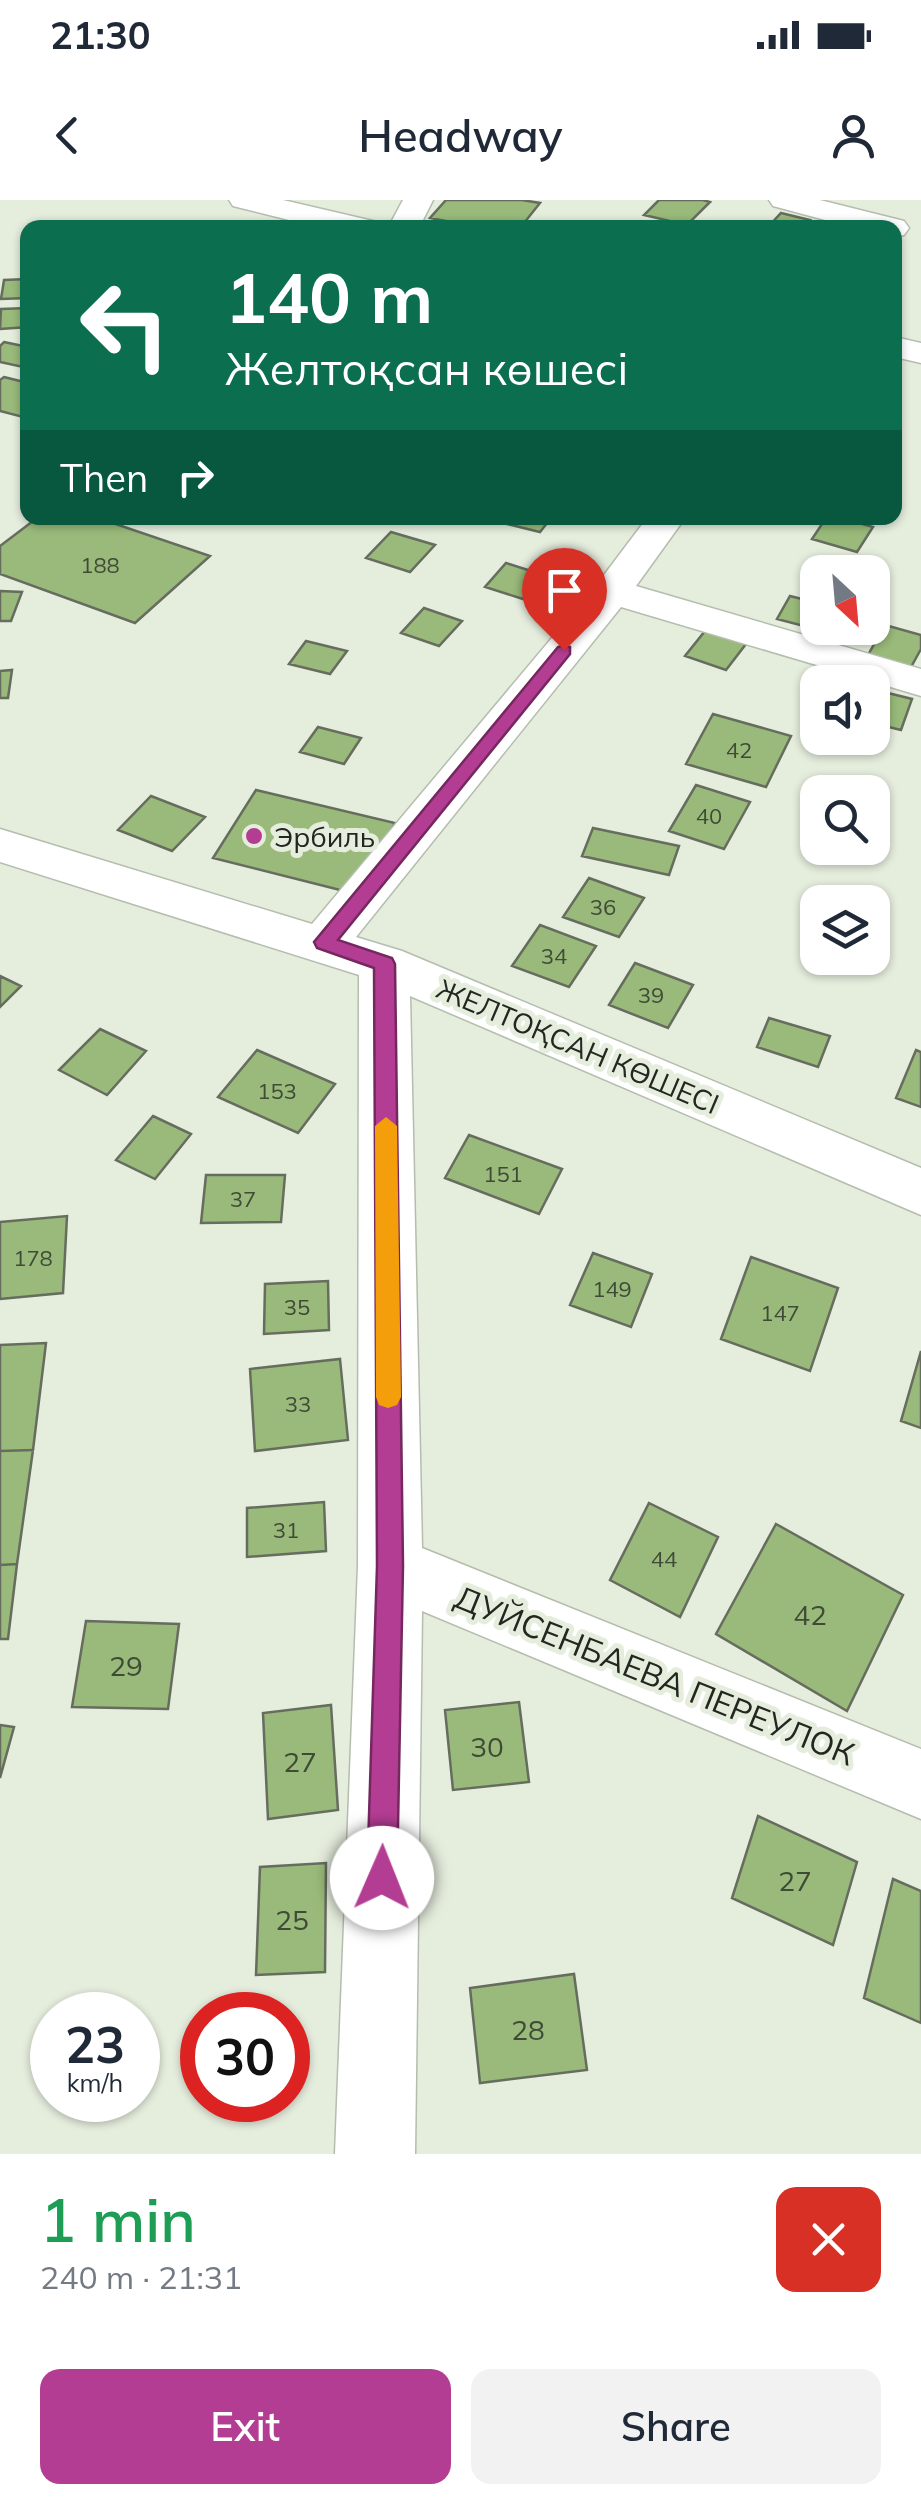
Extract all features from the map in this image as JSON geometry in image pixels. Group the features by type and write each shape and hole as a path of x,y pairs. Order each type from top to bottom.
{"street":[{"path":"244,200 328,220"},
{"path":"784,200 877,220"},
{"path":"324,942 612,592 661,525"},
{"path":"612,592 921,683"},
{"name":"ЖЕЛТОҚСАН КӨШЕСІ","path":"0,845 324,942 384,964 921,1192"},
{"path":"361,2153 390,1566 384,964"},
{"name":"ДУЙСЕНБАЕВА ПЕРЕУЛОК","path":"390,1566 921,1784"}],"building":[{"path":"446,200 540,203 526,220 430,218"},
{"path":"659,200 710,202 692,220 644,215"},
{"path":"781,213 810,220 774,220"},
{"path":"20,279 20,298 1,299 4,280"},
{"path":"20,308 20,328 0,329 1,309"},
{"path":"4,342 20,345 20,366 0,362 0,346"},
{"path":"4,377 20,381 20,416 0,411 0,380"},
{"path":"28,525 119,525 210,556 135,623 0,574 0,546"},
{"path":"511,525 546,525 540,532"},
{"path":"821,525 873,527 857,552 812,539"},
{"path":"391,532 435,545 410,572 366,558"},
{"path":"506,563 544,575 523,599 485,587"},
{"path":"0,591 22,592 11,621 0,621"},
{"path":"790,596 800,598 800,625 777,619"},
{"path":"424,608 462,621 439,646 401,633"},
{"path":"709,626 749,640 726,670 685,656"},
{"path":"890,626 921,635 921,649 911,667 868,655 874,645 890,645"},
{"path":"306,641 347,651 330,674 289,664"},
{"path":"12,670 8,698 0,698 0,671"},
{"path":"890,694 912,699 901,730 890,727"},
{"path":"713,714 791,736 766,787 686,764"},
{"path":"318,727 361,738 344,764 300,752"},
{"path":"696,785 750,802 724,849 669,831"},
{"path":"256,790 395,823 356,894 213,858"},
{"path":"151,796 205,817 172,851 118,830"},
{"path":"593,828 679,846 669,875 582,856"},
{"path":"589,878 644,898 619,937 563,917"},
{"path":"540,925 596,946 569,987 512,966"},
{"path":"635,963 693,985 668,1028 609,1005"},
{"path":"0,976 21,986 0,1007"},
{"path":"769,1018 830,1036 818,1067 757,1047"},
{"path":"100,1029 146,1051 107,1095 59,1070"},
{"path":"257,1050 335,1084 298,1133 218,1097"},
{"path":"916,1050 921,1052 921,1107 896,1098"},
{"path":"153,1116 191,1134 155,1179 116,1160"},
{"path":"469,1135 562,1169 539,1214 445,1178"},
{"path":"206,1175 285,1175 281,1222 201,1223"},
{"path":"67,1216 63,1293 0,1299 0,1222"},
{"path":"593,1253 652,1274 631,1327 570,1305"},
{"path":"751,1257 838,1288 810,1371 721,1339"},
{"path":"328,1281 329,1330 264,1334 265,1284"},
{"path":"46,1343 33,1450 0,1451 0,1345"},
{"path":"921,1351 921,1428 901,1421"},
{"path":"340,1359 348,1440 255,1451 250,1369"},
{"path":"33,1450 17,1564 0,1565 0,1451"},
{"path":"324,1502 326,1551 247,1557 247,1508"},
{"path":"649,1503 718,1537 680,1617 610,1580"},
{"path":"776,1524 903,1595 847,1711 716,1634"},
{"path":"17,1564 8,1639 0,1639 0,1565"},
{"path":"86,1621 179,1624 168,1709 72,1707"},
{"path":"519,1702 529,1782 453,1790 445,1710"},
{"path":"331,1705 338,1810 268,1819 263,1713"},
{"path":"0,1725 14,1727 0,1778"},
{"path":"758,1816 857,1862 833,1945 732,1898"},
{"path":"326,1863 325,1972 256,1975 260,1867"},
{"path":"893,1879 921,1891 921,2023 864,1998"},
{"path":"574,1974 587,2070 480,2083 470,1988"}],"slow traffic":[{"path":"386,1126 388,1397"}],"place":[{"name":"Эрбиль","path":"254,836"}],"route":[{"path":"382,1878 390,1566 384,964 324,942 564,650"}]}
